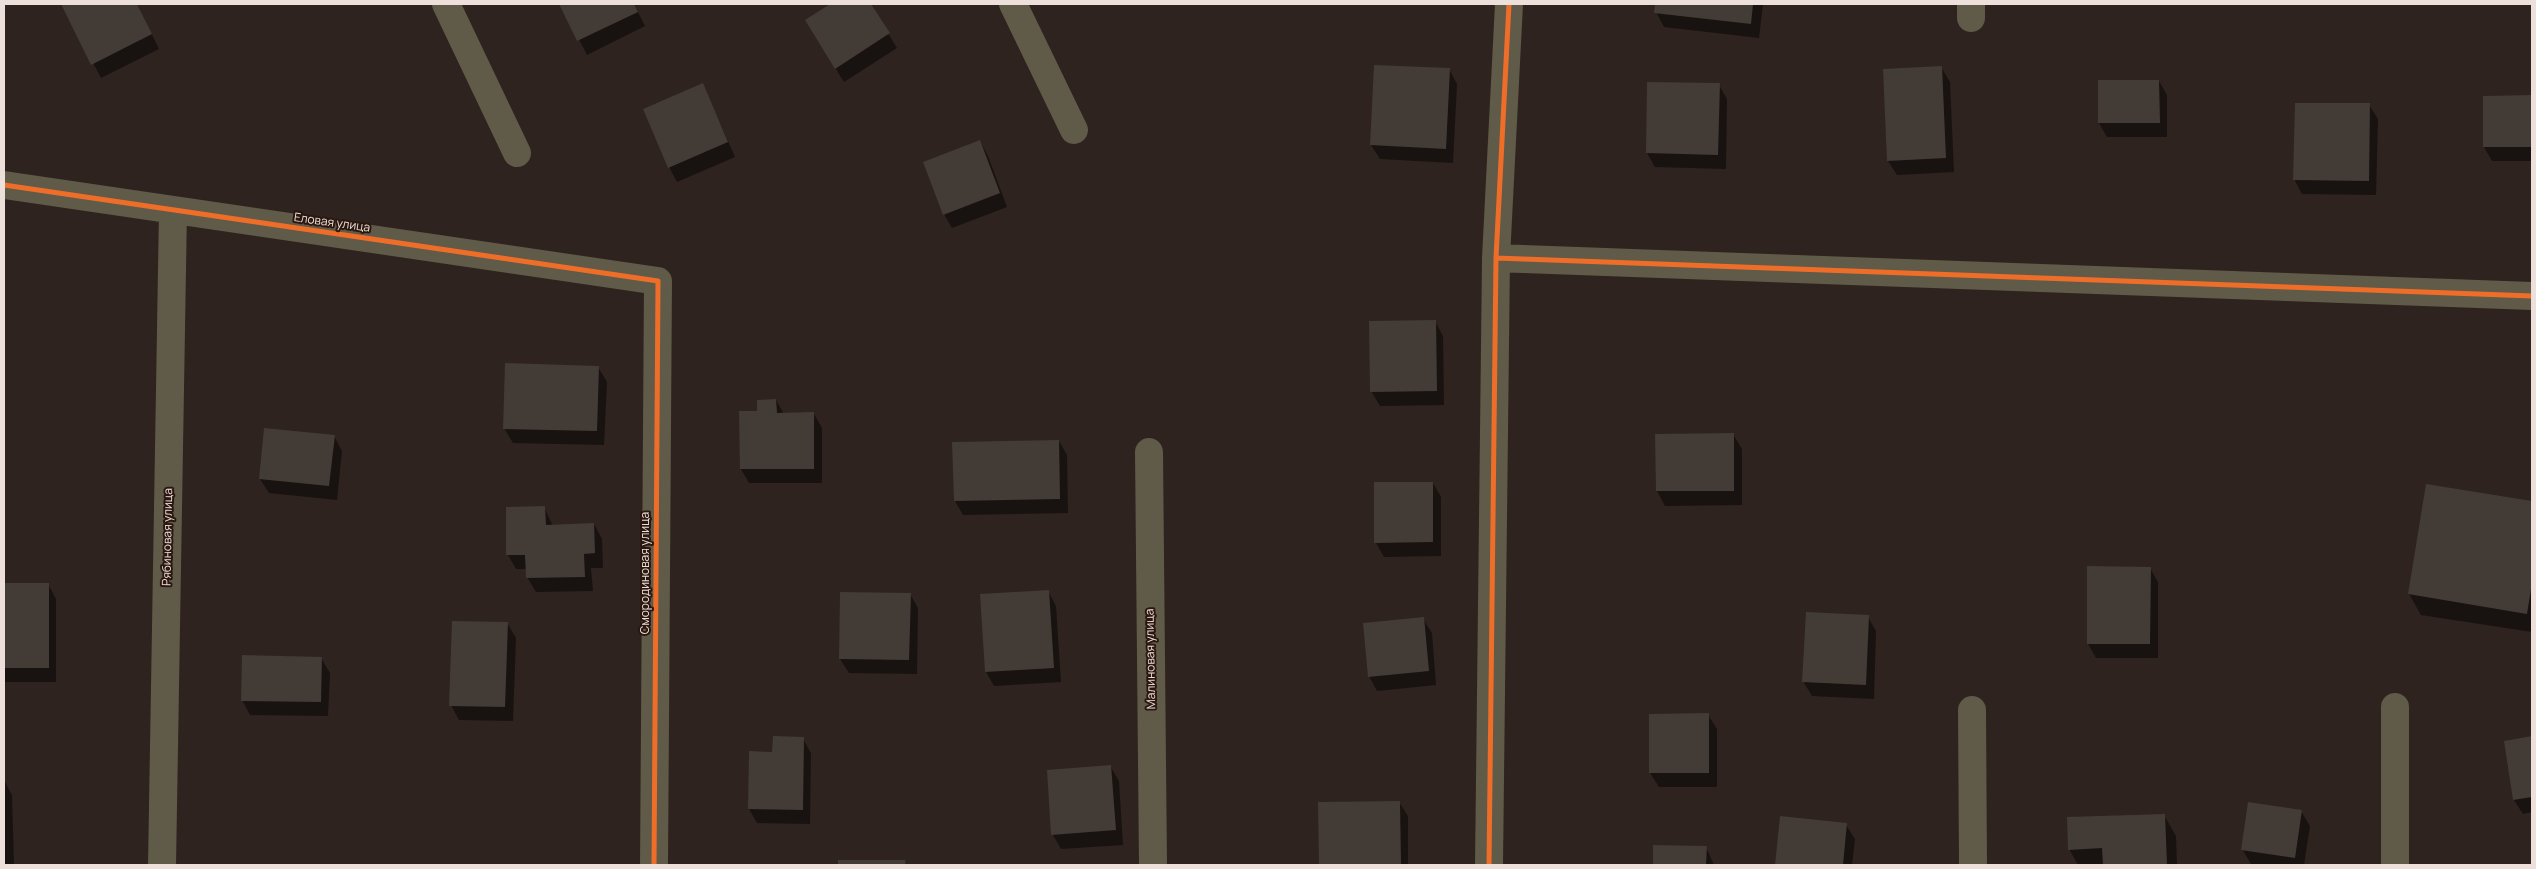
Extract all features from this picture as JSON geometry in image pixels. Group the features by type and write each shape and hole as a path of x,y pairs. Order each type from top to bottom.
{"street":[{"path":"446,4 516,153"},
{"path":"1013,4 1074,130"},
{"path":"1489,865 1496,258 1509,4"},
{"name":"Еловая улица","path":"4,185 658,281"},
{"name":"Рябиновая улица","path":"162,865 173,210"},
{"path":"1496,258 2532,296"},
{"name":"Смородиновая улица","path":"654,865 658,281"},
{"name":"Малиновая улица","path":"1149,452 1153,865"},
{"path":"2395,707 2395,865"},
{"path":"1972,710 1973,865"}],"building":[{"path":"61,4 137,4 152,34 91,65"},
{"path":"559,4 634,4 638,12 577,41"},
{"path":"830,4 871,4 890,33 835,69 805,20"},
{"path":"1655,4 1753,4 1751,24 1654,13"},
{"path":"1374,65 1450,68 1446,149 1370,145"},
{"path":"1942,66 1946,158 1887,161 1883,69"},
{"path":"2098,80 2159,80 2160,123 2098,123"},
{"path":"1647,82 1720,83 1718,155 1646,153"},
{"path":"703,83 728,142 668,168 643,109"},
{"path":"2532,95 2532,147 2483,147 2483,96"},
{"path":"2295,103 2370,103 2369,181 2293,180"},
{"path":"980,140 1000,193 943,215 923,162"},
{"path":"1436,320 1437,391 1370,392 1369,321"},
{"path":"505,363 599,366 597,431 503,429"},
{"path":"776,399 777,413 814,412 814,469 740,469 739,411 757,411 757,400"},
{"path":"264,428 335,435 329,486 259,479"},
{"path":"1734,433 1734,491 1656,491 1655,434"},
{"path":"1059,440 1060,499 954,501 952,442"},
{"path":"1374,482 1433,482 1433,542 1374,543"},
{"path":"2426,484 2532,501 2532,583 2527,614 2408,594"},
{"path":"545,506 546,525 594,523 595,553 584,554 585,577 526,578 525,555 506,555 506,507"},
{"path":"2087,566 2151,567 2150,644 2087,644"},
{"path":"4,583 49,583 49,668 4,668"},
{"path":"1049,590 1054,668 985,672 980,594"},
{"path":"840,592 911,593 909,660 839,659"},
{"path":"1806,612 1869,615 1866,685 1802,682"},
{"path":"1424,617 1429,671 1368,677 1363,623"},
{"path":"452,621 508,622 505,707 449,706"},
{"path":"242,655 322,657 321,702 241,701"},
{"path":"1709,713 1709,773 1649,773 1649,714"},
{"path":"773,736 804,737 803,810 748,809 749,751 772,752"},
{"path":"2532,736 2532,797 2513,800 2504,741"},
{"path":"1111,765 1116,830 1051,835 1047,770"},
{"path":"1400,801 1401,865 1319,865 1318,802"},
{"path":"2248,802 2302,810 2295,858 2241,850"},
{"path":"2165,814 2167,865 2103,865 2102,848 2068,850 2067,817"},
{"path":"1780,816 1847,823 1843,865 1775,865"},
{"path":"1653,845 1707,846 1706,865 1653,865"},
{"path":"838,860 905,860 906,865 838,865"}],"cycle path":[{"path":"1489,865 1496,258 1509,4"},
{"path":"4,185 658,281 654,865"},
{"path":"1496,258 2532,296"}]}
